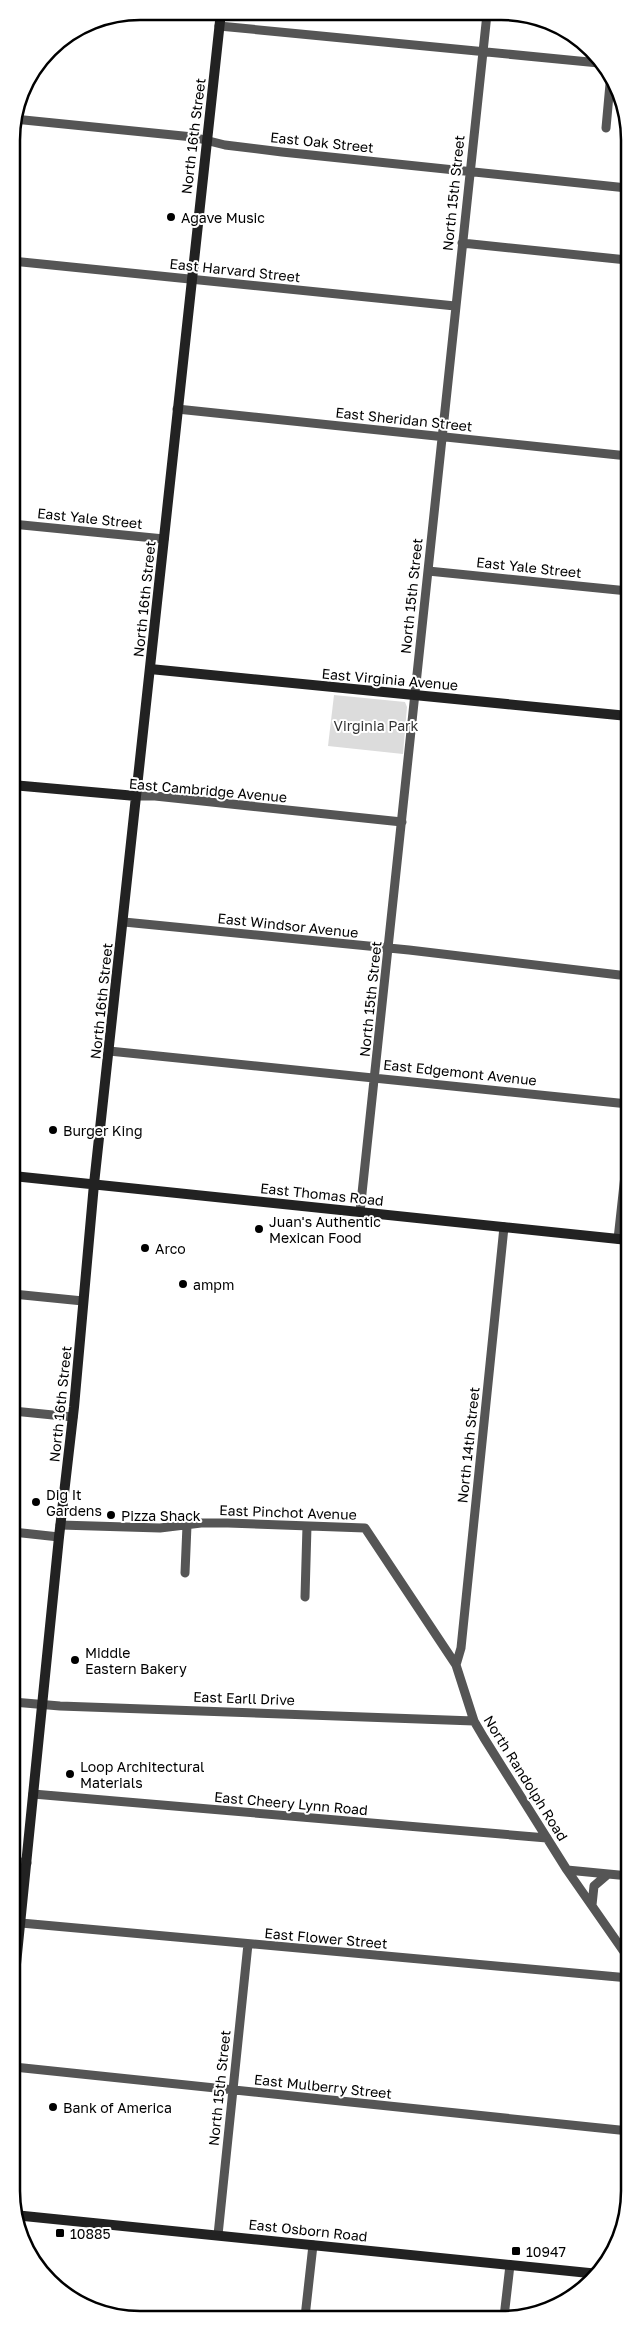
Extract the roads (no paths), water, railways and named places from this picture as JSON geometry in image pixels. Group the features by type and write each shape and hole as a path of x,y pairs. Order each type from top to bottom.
{"main road":[{"name":"North 16th Street","path":"20,1934 60,1525 73,1417 94,1184 124,922 191,279 220,20"},
{"name":"East Virginia Avenue","path":"150,669 621,715"},
{"name":"East Cambridge Avenue","path":"20,786 136,796"},
{"name":"East Thomas Road","path":"20,1177 621,1240"},
{"name":"East Osborn Road","path":"22,2216 588,2273"}],"street":[{"name":"North 15th Street","path":"360,1212 376,1077 486,20"},
{"path":"220,26 592,62"},
{"path":"606,128 610,88"},
{"name":"East Oak Street","path":"22,120 206,140 282,152 621,187"},
{"path":"462,243 621,259"},
{"name":"East Harvard Street","path":"20,262 455,306"},
{"name":"East Sheridan Street","path":"178,409 621,455"},
{"name":"East Yale Street","path":"20,525 164,539"},
{"name":"East Yale Street","path":"428,571 621,590"},
{"name":"East Cambridge Avenue","path":"136,796 155,796 402,822"},
{"name":"East Windsor Avenue","path":"124,922 621,975"},
{"name":"East Edgemont Avenue","path":"109,1051 621,1103"},
{"name":"North 14th Street","path":"456,1665 461,1648 504,1227"},
{"path":"20,1295 84,1301"},
{"path":"20,1413 73,1417"},
{"name":"East Pinchot Avenue","path":"60,1525 138,1528 235,1524 365,1528"},
{"path":"186,1573 187,1525"},
{"path":"305,1597 307,1526"},
{"name":"North Randolph Road","path":"365,1528 456,1665 474,1721 567,1870 621,1948"},
{"path":"20,1533 59,1537"},
{"name":"East Earll Drive","path":"20,1703 474,1721"},
{"name":"East Cheery Lynn Road","path":"33,1794 547,1838"},
{"path":"20,1862 27,1863"},
{"path":"567,1870 621,1875"},
{"path":"592,1906 594,1886 608,1874"},
{"name":"East Flower Street","path":"21,1924 621,1977"},
{"name":"North 15th Street","path":"218,2235 248,1944"},
{"name":"East Mulberry Street","path":"20,2068 621,2130"},
{"path":"306,2311 313,2245"},
{"path":"505,2311 510,2265"}],"place":[{"name":"Agave Music","path":"171,217"},
{"name":"Burger King","path":"53,1130"},
{"name":"Juan's Authentic Mexican Food","path":"259,1229"},
{"name":"Arco","path":"145,1248"},
{"name":"ampm","path":"183,1284"},
{"name":"Dig It Gardens","path":"36,1502"},
{"name":"Pizza Shack","path":"111,1515"},
{"name":"Middle Eastern Bakery","path":"75,1660"},
{"name":"Loop Architectural Materials","path":"70,1774"},
{"name":"Bank of America","path":"53,2107"},
{"name":"10885","path":"60,2233"},
{"name":"10947","path":"516,2251"}],"park label":[{"name":"Virginia Park","path":"376,725"}]}
